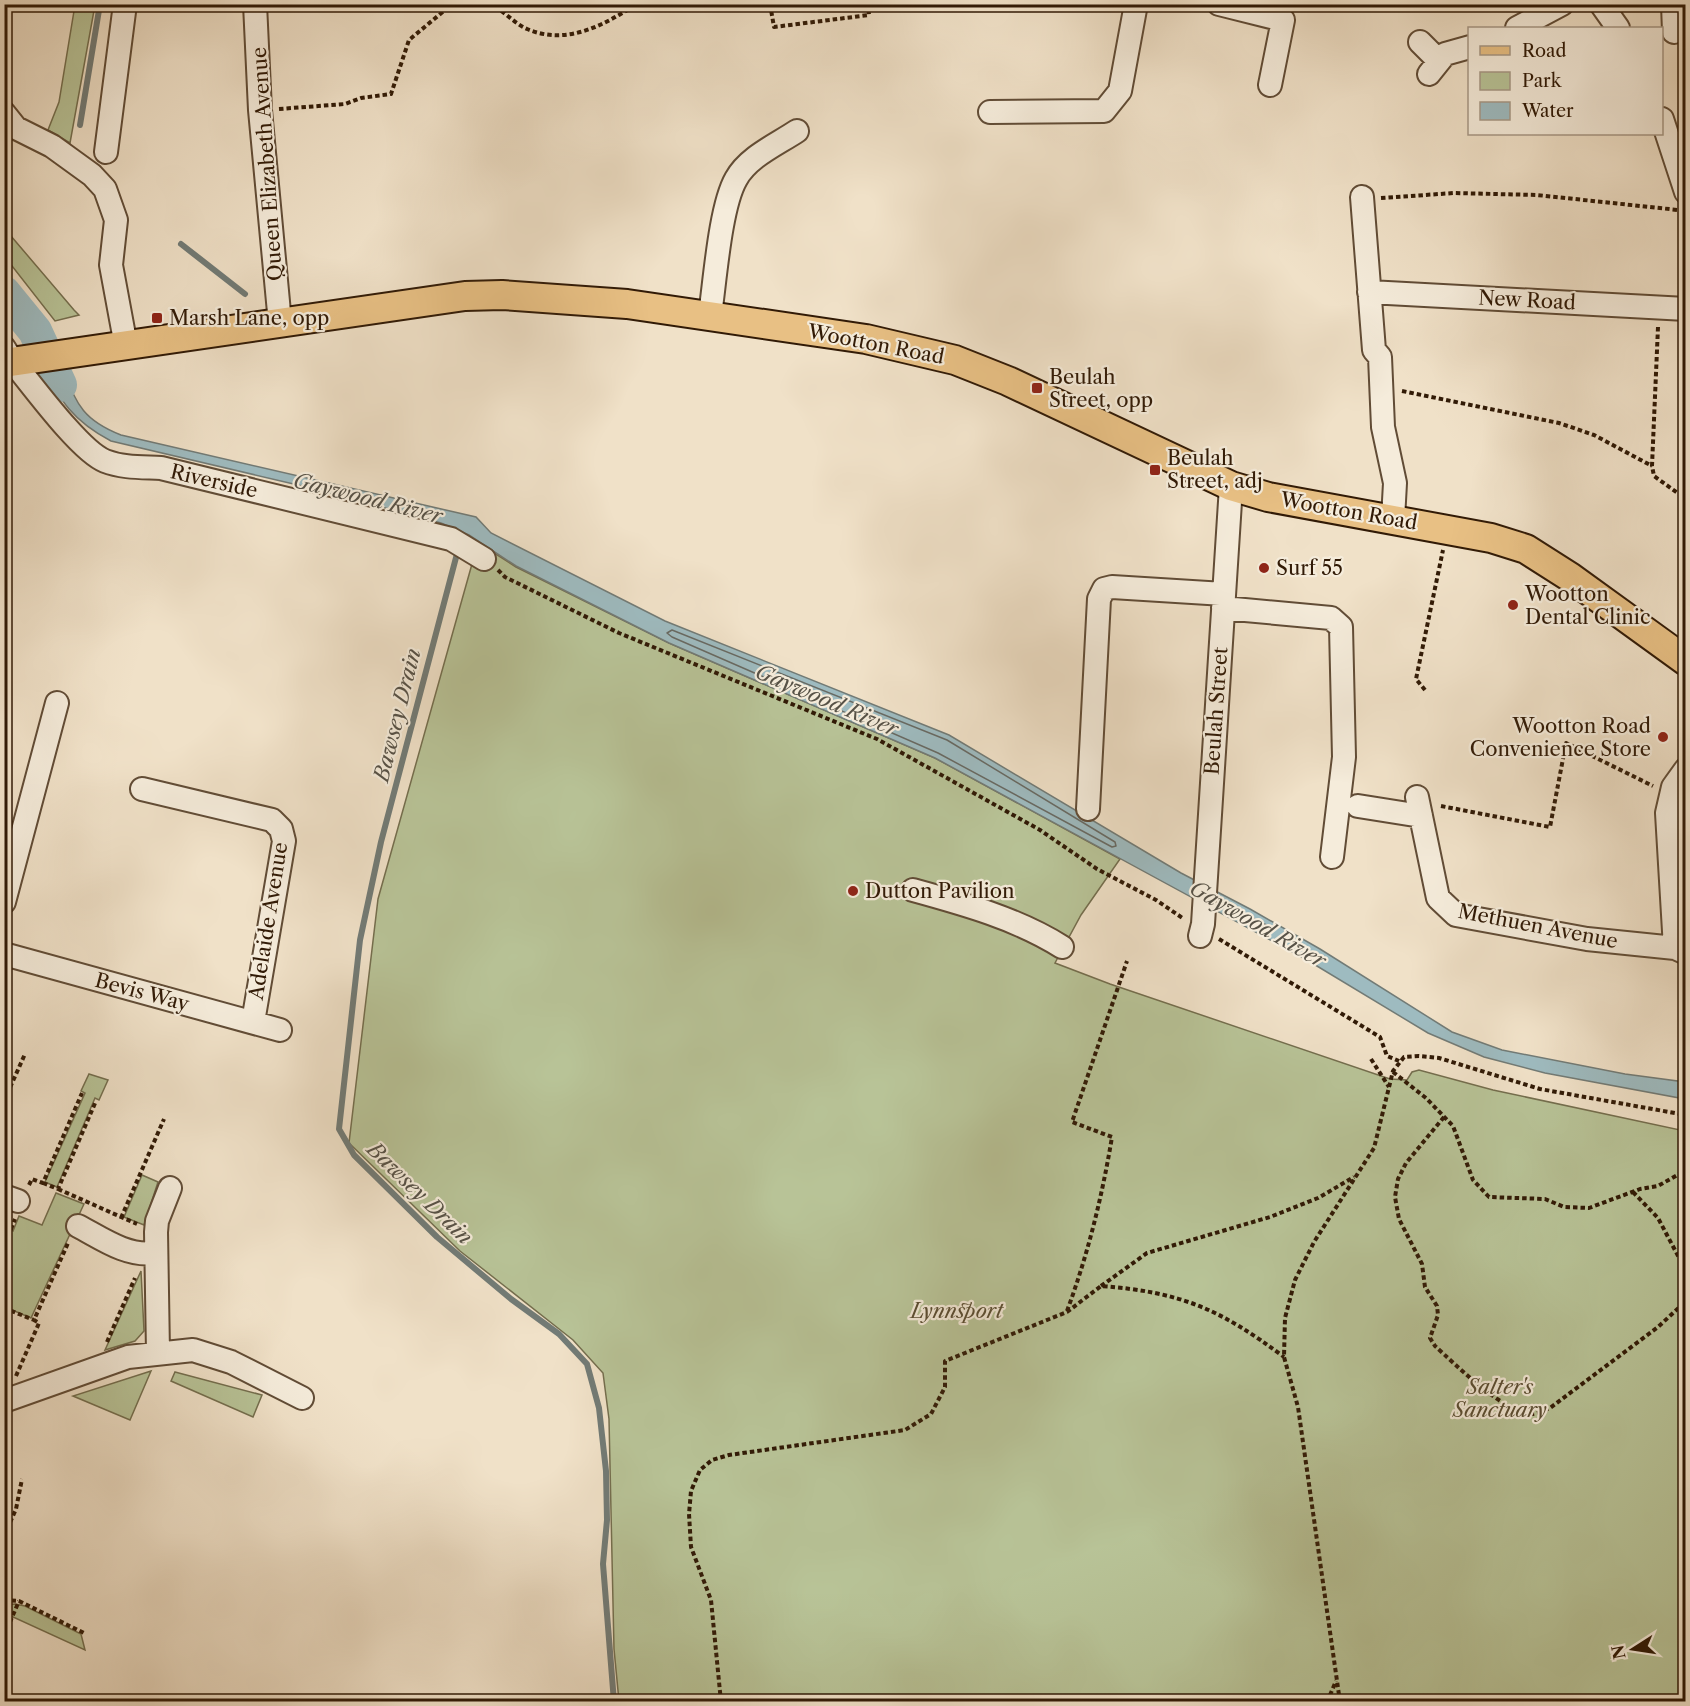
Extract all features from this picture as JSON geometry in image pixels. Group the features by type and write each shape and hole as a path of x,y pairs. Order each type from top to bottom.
{"main road":[{"name":"Wootton Road","path":"11,359 126,346 390,305 465,296 502,295 627,304 866,339 955,360 1008,381 1231,486 1268,497 1447,528 1526,549 1570,577 1686,661"}],"street":[{"path":"106,152 125,4"},
{"name":"Queen Elizabeth Avenue","path":"255,4 260,110 280,323"},
{"path":"990,112 1104,111 1120,91 1136,4"},
{"path":"1219,4 1285,12 1270,85"},
{"path":"1519,27 1562,4"},
{"path":"1600,4 1617,27"},
{"path":"1673,4 1674,33"},
{"path":"1420,42 1434,67 1445,54 1468,48"},
{"path":"4,113 16,128 52,146 92,175 105,189 116,220 111,265 126,346"},
{"path":"1663,121 1686,192"},
{"path":"710,315 727,203 736,179 752,161 796,131"},
{"path":"1362,198 1374,350 1380,357 1383,427 1395,483 1393,519"},
{"name":"New Road","path":"1369,292 1686,309"},
{"name":"Riverside","path":"11,359 86,447 103,460 122,466 182,473 451,539 481,557"},
{"name":"Beulah Street","path":"1202,930 1231,486"},
{"path":"1088,809 1099,599 1104,589 1112,587 1223,601 1331,618 1341,627 1344,757 1332,857"},
{"path":"4,902 57,703"},
{"name":"Methuen Avenue","path":"1425,807 1438,898 1456,915 1587,939 1680,951 1667,813 1670,795 1686,769"},
{"name":"Adelaide Avenue","path":"142,789 167,806 272,820 280,830 284,841 252,1022"},
{"path":"1358,806 1425,807"},
{"path":"913,890 952,901 1039,933 1062,947"},
{"name":"Bevis Way","path":"4,954 280,1030"},
{"path":"158,1352 152,1247 157,1221 170,1188"},
{"path":"78,1226 125,1250 152,1247"},
{"path":"10,1400 128,1357 193,1350 231,1362 302,1398"}],"path":[{"path":"260,110 345,104 361,98 391,94 409,40 445,10 458,4"},
{"path":"488,4 528,29 562,35 596,28 637,4"},
{"path":"770,4 774,27 869,15 868,4"},
{"path":"1362,198 1454,193 1574,199 1686,210"},
{"path":"1659,308 1652,466 1654,476 1686,499"},
{"path":"1382,388 1559,423 1594,435 1652,466"},
{"path":"1425,690 1416,679 1447,528"},
{"path":"481,557 505,577 619,633 877,739 1040,830 1097,869 1146,894 1380,1037 1387,1056 1399,1061"},
{"path":"1425,807 1550,827 1566,743 1670,795"},
{"path":"1067,1312 1095,1227 1112,1137 1072,1122 1127,961"},
{"path":"4,1101 25,1054"},
{"path":"1340,1701 1298,1407 1284,1357 1285,1318 1295,1280 1330,1215 1374,1148 1393,1071 1399,1061 1404,1058 1419,1056 1439,1058 1540,1089 1686,1114"},
{"path":"1371,1059 1389,1088"},
{"path":"1393,1071 1453,1126 1473,1180 1489,1197 1545,1199 1564,1208 1588,1208 1658,1186 1686,1170"},
{"path":"43,1183 82,1093"},
{"path":"58,1190 96,1101"},
{"path":"1444,1117 1406,1163 1398,1179 1395,1197 1399,1219 1422,1264 1425,1287 1437,1306 1438,1315 1430,1338 1435,1346 1481,1388 1523,1413 1534,1414 1550,1408 1658,1327 1686,1301"},
{"path":"121,1218 164,1119"},
{"path":"721,1701 711,1600 691,1547 689,1514 691,1491 700,1470 712,1460 729,1455 905,1430 931,1414 945,1387 945,1361 1067,1312 1147,1253 1270,1217 1318,1198 1358,1174"},
{"path":"16,1197 32,1179 43,1183 121,1218 152,1247 96,1368"},
{"path":"1633,1192 1658,1218 1686,1271"},
{"path":"34,1320 76,1225 78,1226"},
{"path":"1101,1286 1173,1295 1215,1312 1254,1335 1284,1357"},
{"path":"4,1308 39,1323 14,1381 10,1400"},
{"path":"4,1536 16,1509 22,1479"},
{"path":"4,1600 19,1601 86,1634"},
{"path":"4,1636 19,1601"},
{"path":"1327,1701 1336,1680"}],"green space":[{"path":"75,5 95,5 70,143 48,130 59,102"},
{"path":"5,229 79,315 55,321 5,257"},
{"name":"Lynnsport","path":"488,549 516,567 669,643 935,758 1120,859 1081,915 1055,963 1110,984 1390,1079 1407,1080 1412,1072 1419,1070 1493,1090 1685,1131 1685,1701 619,1701 614,1649 609,1419 603,1373 573,1340 460,1251 349,1143 378,899 472,564"},
{"path":"89,1074 108,1080 99,1100 95,1098 57,1187 45,1182 85,1093 81,1091"},
{"path":"142,1175 158,1182 144,1225 124,1217"},
{"path":"56,1193 84,1204 31,1318 5,1307 4,1227 13,1231 19,1216 42,1225"},
{"path":"141,1271 144,1331 135,1341 105,1350"},
{"path":"151,1371 130,1420 73,1396"},
{"path":"175,1372 262,1395 253,1417 171,1381"},
{"path":"5,1605 25,1606 81,1634 85,1650 11,1616 5,1632"}],"water":[{"path":"5,274 39,315 46,329 22,332 5,307"},
{"path":"59,360 80,406 96,422 107,429 121,435 476,517 491,533 665,621 949,735 1181,873 1320,949 1452,1032 1502,1050 1625,1074 1685,1082 1685,1099 1545,1073 1484,1057 1428,1033 1307,960 935,758 669,643 516,566 469,535 441,523 315,489 111,441 77,418 61,399 41,363"}],"waterway":[{"path":"80,125 100,4"},
{"path":"181,244 245,294"},
{"name":"Gaywood River","path":"4,293 35,331 60,385"},
{"name":"Bawsey Drain","path":"458,550 381,842 360,940 339,1129 354,1155 437,1237 511,1299 559,1334 587,1364 599,1408 606,1471 607,1520 603,1564 614,1702"}],"place":[{"name":"Marsh Lane, opp","path":"157,318"},
{"name":"Beulah Street, opp","path":"1037,388"},
{"name":"Beulah Street, adj","path":"1155,470"},
{"name":"Surf 55","path":"1264,568"},
{"name":"Wootton Dental Clinic","path":"1513,605"},
{"name":"Wootton Road Convenience Store","path":"1663,737"},
{"name":"Dutton Pavilion","path":"853,891"}],"park label":[{"name":"Salter's Sanctuary","path":"1500,1398"}]}
